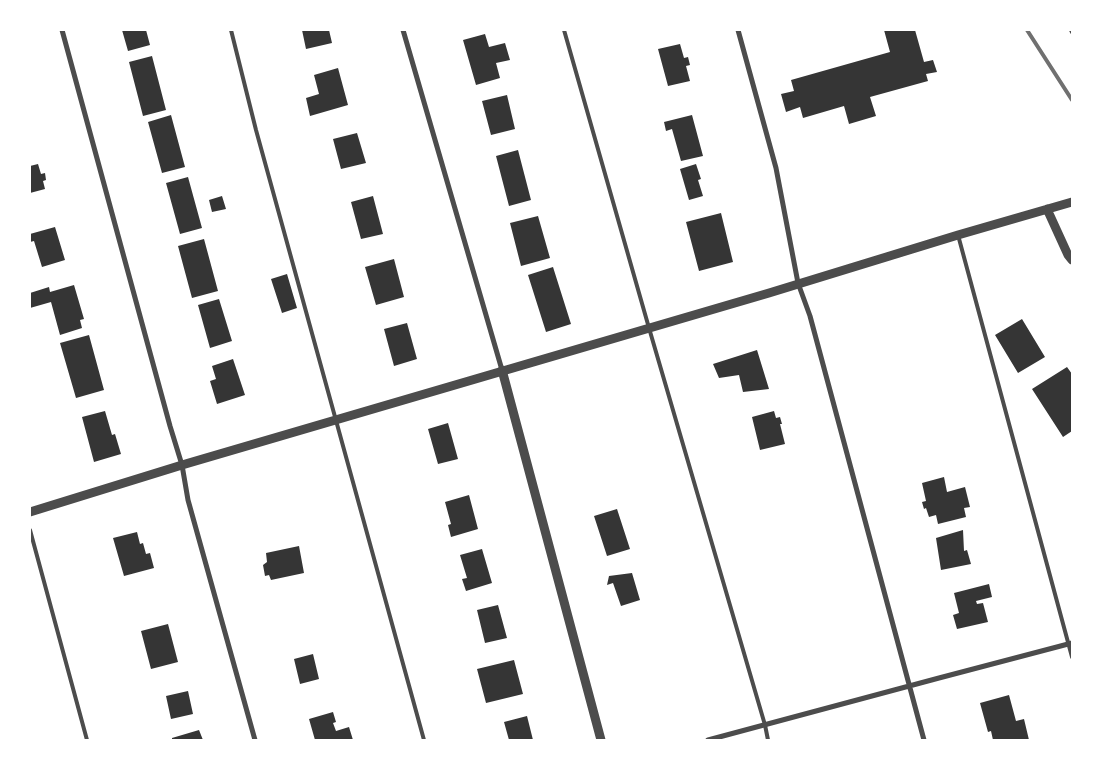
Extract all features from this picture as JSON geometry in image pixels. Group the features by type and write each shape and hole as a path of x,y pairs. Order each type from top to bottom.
{"street":[{"path":"62,30 182,465 188,500 255,740"},
{"path":"403,30 502,370 601,740"},
{"path":"738,30 776,168 798,283 812,326 924,740"},
{"path":"30,512 336,419 769,293 1072,202"},
{"path":"1047,210 1072,260"},
{"path":"708,740 1070,644"}],"lane":[{"path":"231,30 256,130 424,740"},
{"path":"564,30 768,740"},
{"path":"958,235 1072,657"},
{"path":"30,530 87,740"}],"building":[{"path":"122,30 146,30 150,45 128,51"},
{"path":"302,30 329,30 332,43 306,49"},
{"path":"884,30 915,30 924,62 933,60 937,72 926,74 928,81 870,97 876,116 849,124 844,106 803,118 800,107 786,112 781,94 794,91 791,80 890,52"},
{"path":"485,34 489,47 505,43 510,60 496,63 500,78 476,85 463,40"},
{"path":"680,44 684,58 688,57 690,65 686,66 690,81 668,86 658,49"},
{"path":"152,56 166,110 143,116 129,62"},
{"path":"338,68 348,105 310,116 306,98 319,94 314,75"},
{"path":"507,95 515,129 491,135 482,101"},
{"path":"171,115 185,167 162,173 148,122"},
{"path":"692,115 703,156 681,161 672,129 666,131 664,122"},
{"path":"357,133 366,163 341,169 333,139"},
{"path":"518,150 531,200 509,206 496,156"},
{"path":"38,164 41,174 45,173 46,180 43,181 45,189 30,193 30,166"},
{"path":"696,164 701,179 698,180 703,196 689,200 680,169"},
{"path":"188,177 202,228 180,234 166,183"},
{"path":"222,196 226,209 212,212 209,200"},
{"path":"373,196 383,234 361,239 351,202"},
{"path":"721,213 733,262 699,271 686,222"},
{"path":"538,216 550,258 521,266 510,223"},
{"path":"55,227 65,260 42,267 34,241 30,242 30,234"},
{"path":"204,239 218,291 192,298 178,246"},
{"path":"394,259 404,297 376,305 365,267"},
{"path":"553,267 571,324 546,332 528,275"},
{"path":"287,274 297,308 282,313 271,279"},
{"path":"74,285 84,319 80,320 82,328 60,335 51,302 30,308 30,293 49,287 50,292"},
{"path":"219,299 232,341 210,348 198,305"},
{"path":"1022,319 1045,357 1018,373 995,335"},
{"path":"407,323 417,359 394,366 384,329"},
{"path":"89,335 104,390 76,398 60,343"},
{"path":"757,350 769,389 743,392 739,375 719,378 713,364"},
{"path":"233,359 245,395 217,404 210,381 216,379 212,366"},
{"path":"1067,367 1072,374 1072,431 1063,437 1032,389"},
{"path":"105,411 112,435 115,434 121,454 94,462 82,417"},
{"path":"774,411 776,418 780,417 785,444 760,450 752,417"},
{"path":"448,423 458,459 438,464 428,429"},
{"path":"944,477 947,492 965,487 970,507 964,508 966,517 938,524 936,515 929,517 926,508 924,509 922,502 926,501 922,483"},
{"path":"469,495 478,529 451,537 448,525 451,524 445,502"},
{"path":"617,509 630,549 607,556 594,516"},
{"path":"963,530 964,551 967,550 971,564 941,570 936,538"},
{"path":"137,532 140,544 143,543 146,554 150,553 154,568 124,576 113,538"},
{"path":"299,546 304,573 271,580 269,575 265,576 263,565 267,562 266,553"},
{"path":"482,549 492,583 466,591 462,579 467,578 460,555"},
{"path":"632,573 640,600 621,606 613,583 607,585 609,576"},
{"path":"989,584 992,597 976,601 977,604 983,603 988,622 957,629 953,615 959,613 954,593"},
{"path":"498,605 507,638 485,643 477,610"},
{"path":"168,624 178,662 151,669 141,631"},
{"path":"313,654 319,679 300,684 294,659"},
{"path":"514,660 523,694 486,703 477,669"},
{"path":"188,691 193,714 171,719 166,696"},
{"path":"1009,695 1016,721 1024,719 1029,740 993,740 991,731 988,732 980,703"},
{"path":"333,712 336,722 333,723 336,731 349,727 353,740 315,740 309,719"},
{"path":"527,716 533,740 509,740 504,722"},
{"path":"199,730 203,740 172,740 172,738"}],"railway":[{"path":"1027,30 1072,100"}]}
